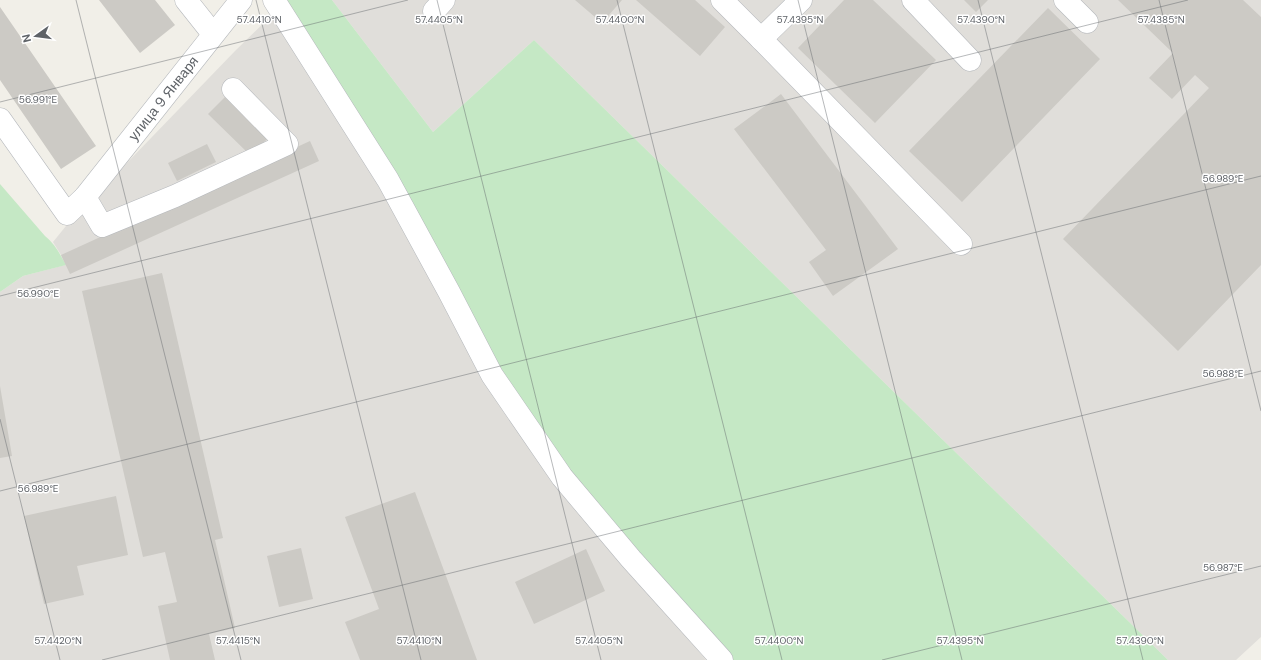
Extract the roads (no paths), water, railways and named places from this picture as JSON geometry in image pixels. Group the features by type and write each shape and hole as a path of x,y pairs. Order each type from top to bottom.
{"street":[{"path":"186,0 213,34"},
{"name":"улица 9 Января","path":"0,119 67,214 85,197 241,0"},
{"path":"274,0 388,180 449,292 492,376 562,477 631,559 722,660"},
{"path":"722,0 962,244"},
{"path":"761,39 801,0"},
{"path":"913,0 970,60"},
{"path":"1065,0 1087,22"},
{"path":"85,197 102,226 175,196 287,144 233,89"}]}
